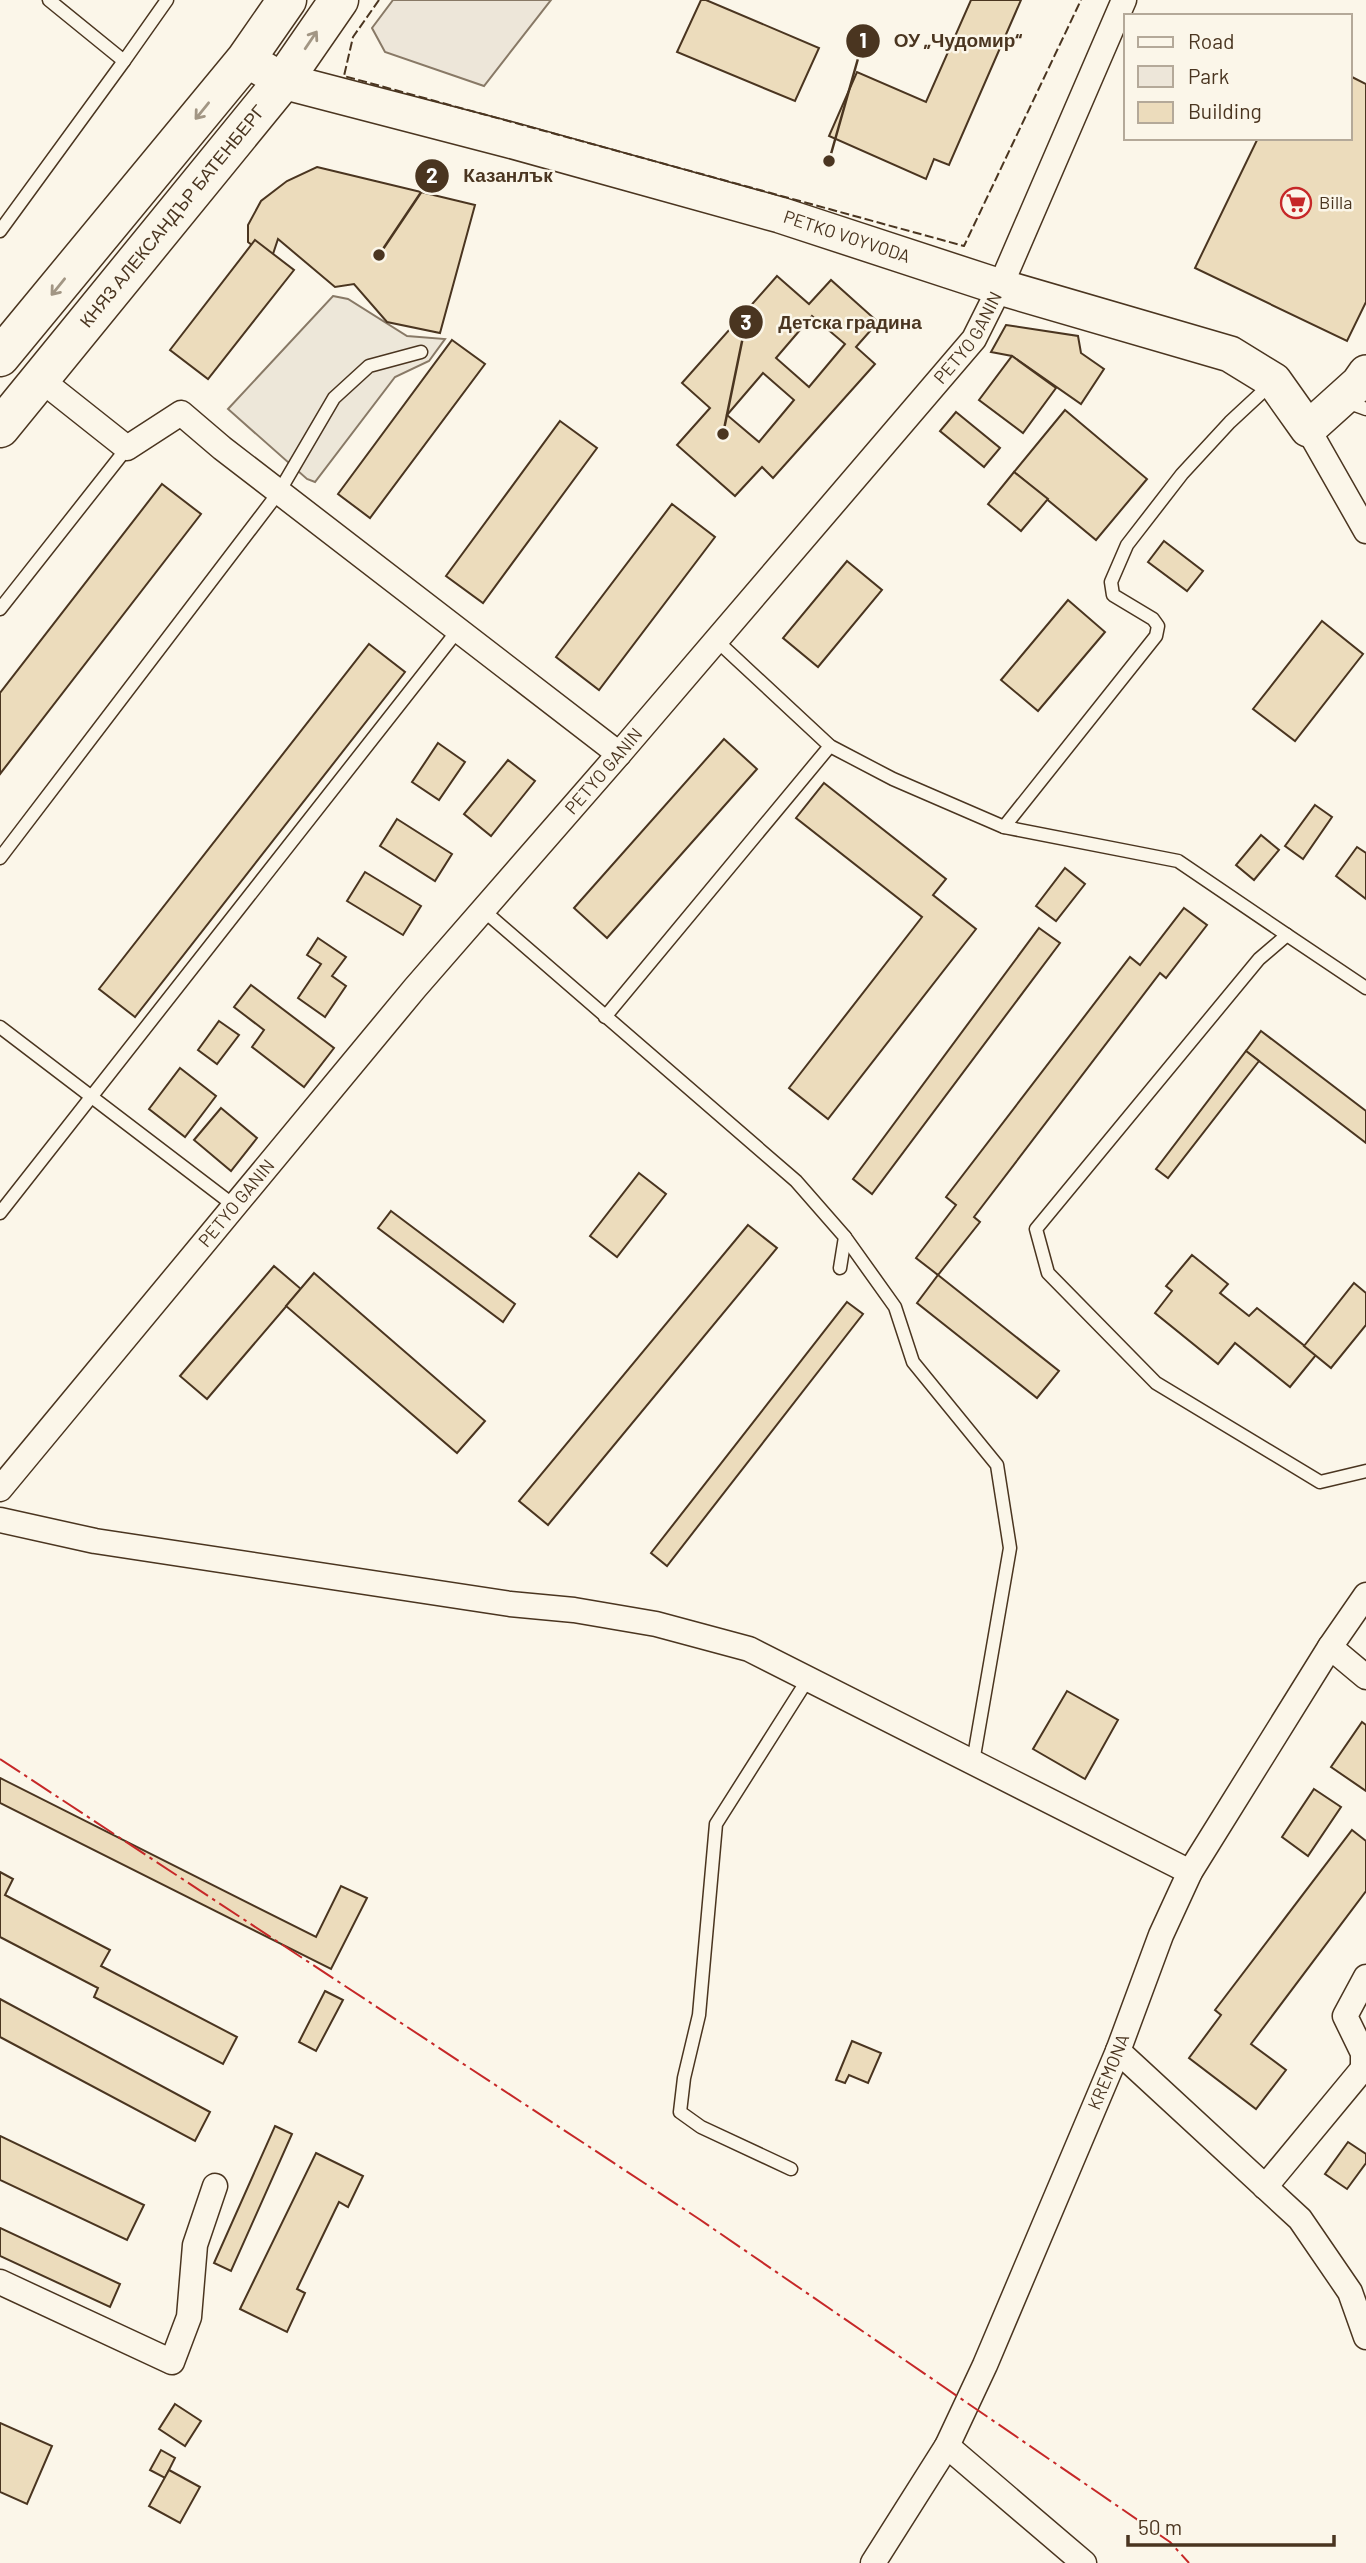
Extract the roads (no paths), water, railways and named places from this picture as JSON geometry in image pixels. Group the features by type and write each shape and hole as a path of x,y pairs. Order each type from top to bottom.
{"main road":[{"path":"0,357 246,59 287,0"},
{"name":"КНЯЗ АЛЕКСАНДЪР БАТЕНБЕРГ","path":"0,428 283,81 339,0"}],"street":[{"name":"PETYO GANIN","path":"0,1489 415,988 974,339 1000,287 1124,0"},
{"name":"PETKO VOYVODA","path":"246,59 283,81 767,211 1000,287 1230,354 1274,381 1308,429 1366,531"},
{"path":"1308,429 1353,404 1366,373"},
{"path":"40,379 127,448 181,413 279,492 619,754"},
{"path":"0,1520 95,1541 656,1624 749,1649 1190,1871"},
{"name":"KREMONA","path":"873,2563 947,2446 985,2365 1118,2051 1161,1935 1190,1871 1330,1647 1366,1595"},
{"path":"1330,1647 1366,1677"},
{"path":"1265,2187 1364,2066 1363,2053 1345,2016 1366,1977"},
{"path":"1118,2051 1300,2219 1350,2292 1366,2337"},
{"path":"0,2282 172,2362 189,2317 195,2245 215,2186"},
{"path":"947,2446 1084,2563"}],"lane":[{"path":"49,0 124,61"},
{"path":"0,231 167,0"},
{"path":"0,858 279,492 334,398 369,366 421,352"},
{"path":"1004,827 1156,636 1158,626 1153,619 1113,595 1111,582 1128,545 1182,474 1230,422 1274,381"},
{"path":"0,609 127,448"},
{"path":"0,1213 458,630"},
{"path":"716,640 831,746 893,779 1004,827 1178,861 1366,988"},
{"path":"605,1017 831,746"},
{"path":"483,910 796,1181 845,1237 895,1307 913,1362 997,1465 1010,1548 973,1762"},
{"path":"1287,935 1259,959 1036,1229 1048,1273 1156,1382 1320,1482 1366,1471"},
{"path":"0,1027 236,1207"},
{"path":"840,1268 845,1237"},
{"path":"791,2169 701,2127 680,2112 684,2078 699,2015 716,1824 808,1679"}],"place":[{"name":"ОУ „Чудомир“","path":"829,161"},
{"name":"Billa","path":"1296,203"},
{"name":"Казанлък","path":"379,255"},
{"name":"Детска градина","path":"723,434"}]}
